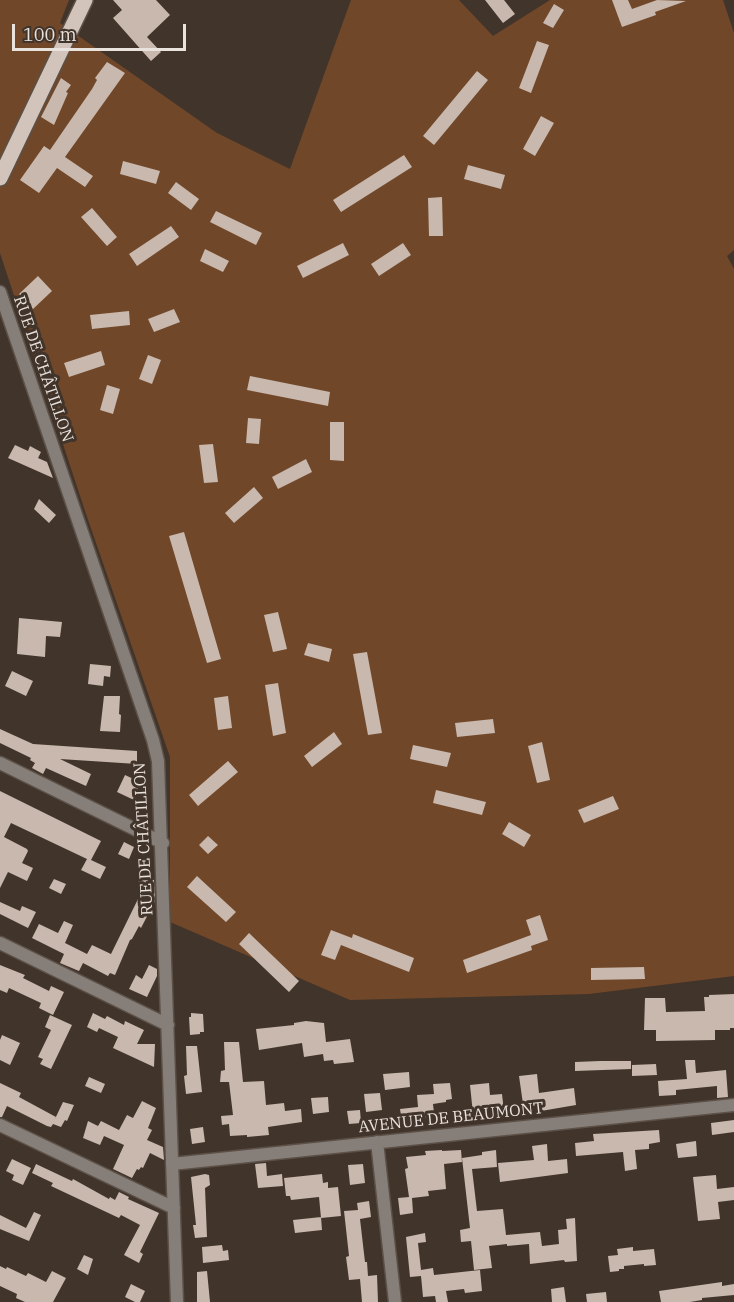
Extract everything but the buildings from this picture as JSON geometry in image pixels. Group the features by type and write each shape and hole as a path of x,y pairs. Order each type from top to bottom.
{"main road":[{"path":"0,178 85,0"}],"street":[{"name":"RUE DE CHÂTILLON","path":"0,292 153,740 158,761 163,843 177,1302"},
{"path":"0,763 163,843"},
{"path":"0,943 168,1025"},
{"name":"AVENUE DE BEAUMONT","path":"172,1164 734,1105"},
{"path":"0,1125 174,1208"},
{"path":"377,1142 395,1302"}],"shaded area":[{"path":"0,0 69,0 60,23 217,133 290,169 351,0 459,0 493,36 550,0 723,0 734,33 734,250 727,256 734,269 734,976 589,994 350,1000 170,922 170,757 85,511 0,253"}]}
